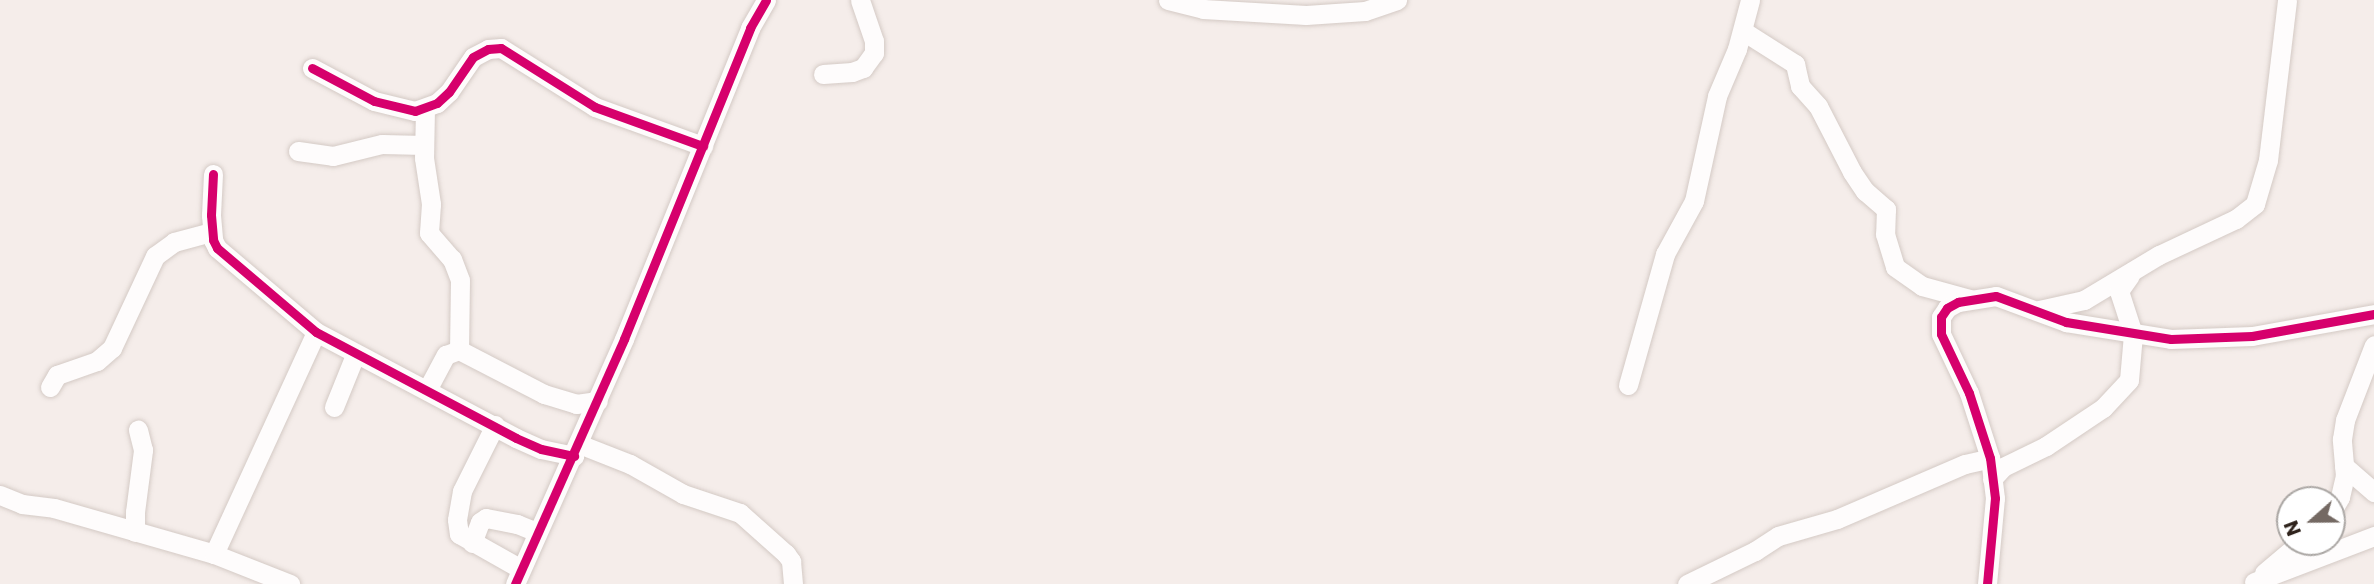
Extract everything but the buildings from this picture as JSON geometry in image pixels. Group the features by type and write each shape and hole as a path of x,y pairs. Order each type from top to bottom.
{"street":[{"path":"495,425 468,478 458,506 459,534 518,577 577,450 704,146 750,28 766,0"},
{"path":"823,74 852,72 869,62 874,41 860,0"},
{"path":"1168,0 1203,9 1306,15 1365,11 1393,1"},
{"path":"1628,385 1665,254 1694,201 1717,96 1743,31 1750,0"},
{"path":"2039,310 2084,300 2159,255 2236,219 2255,204 2268,160 2279,44 2287,0"},
{"path":"1743,31 1795,64 1800,86 1818,106 1852,172 1865,191 1886,209 1885,234 1895,267 1922,286 1971,299"},
{"path":"312,68 374,101 415,111 425,108 449,92 473,57 488,49 501,48 595,107 704,146"},
{"path":"425,108 424,145 430,204 429,233 452,259 460,280 459,350"},
{"path":"298,151 333,156 382,144 424,145"},
{"path":"213,174 210,190 212,232 217,248 262,283 316,332 355,355 541,449 577,450 630,464 683,494 740,513 786,554 791,561 793,584"},
{"path":"51,387 57,374 97,361 112,348 155,256 174,242 212,232"},
{"path":"1993,479 2003,467 2046,446 2103,408 2120,392 2132,371 2133,334 2119,291 2131,274"},
{"path":"1987,584 1994,508 1990,458 1969,393 1941,334 1944,312 1958,302 1996,296 2066,322 2171,339 2252,336 2374,314"},
{"path":"214,554 316,332"},
{"path":"2343,486 2342,439 2345,420 2374,345"},
{"path":"427,390 446,355 459,350 544,394 576,404 598,401"},
{"path":"334,407 355,355"},
{"path":"135,533 143,450 138,430"},
{"path":"1687,584 1755,551 1778,536 1837,519 1965,464 1990,458"},
{"path":"2344,466 2374,492"},
{"path":"0,495 22,504 54,508 214,554 290,584"},
{"path":"472,544 480,522 486,518 517,524 537,532"},
{"path":"2252,583 2374,536"},
{"path":"2252,583 2284,556"}],"cycle path":[{"path":"515,584 624,339 750,28 766,0"},
{"path":"312,68 374,101 415,111 437,103 449,92 473,57 488,49 501,48 595,107 703,146"},
{"path":"213,174 211,215 213,240 217,248 316,332 516,438 541,449 574,456"},
{"path":"1987,584 1995,498 1990,458 1969,393 1941,334 1941,317 1947,308 1958,302 1996,296 2066,322 2171,339 2252,336 2374,314"}]}
